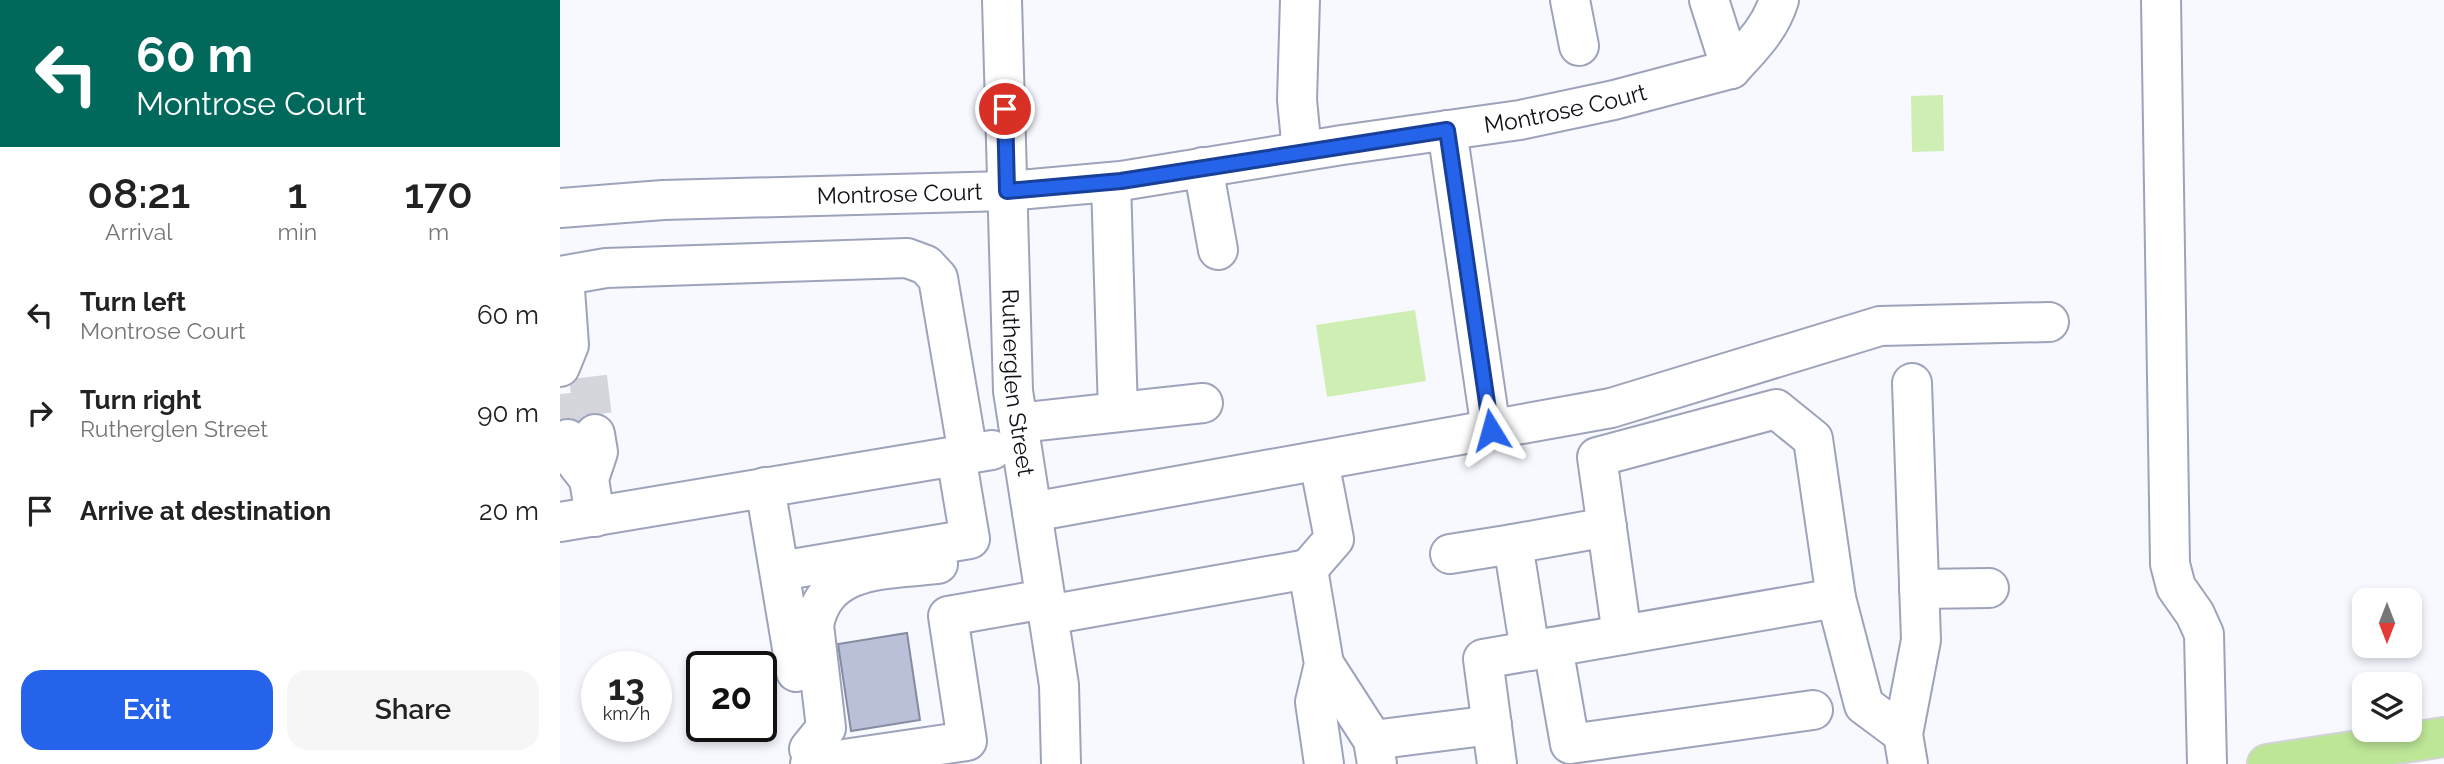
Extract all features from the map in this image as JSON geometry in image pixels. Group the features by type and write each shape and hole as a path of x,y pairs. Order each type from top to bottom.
{"highway":[{"path":"2267,764 2444,737"}],"street":[{"name":"Rutherglen Street","path":"1002,0 1013,391 1059,685 1061,764"},
{"path":"1300,0 1297,100 1302,151"},
{"path":"1570,0 1579,46"},
{"path":"1709,0 1731,69 1763,34 1774,16 1779,0"},
{"path":"2161,0 2170,564 2176,587 2195,614 2204,634 2207,764"},
{"name":"Montrose Court","path":"560,208 663,200 1007,191 1111,182 1520,120 1614,100 1731,69"},
{"path":"1447,130 1491,430"},
{"path":"1203,167 1218,250"},
{"path":"1111,182 1118,412"},
{"path":"568,373 562,276 606,268 907,258 926,265 938,278 962,455 970,539 936,554 844,579 828,592 817,609 814,625 826,728 811,760"},
{"path":"1032,512 1611,408 1880,326 2049,322"},
{"path":"1906,749 1921,640 1912,383"},
{"path":"581,437 571,456 589,479 578,519 962,455 1020,434 1118,412 1203,403"},
{"path":"1622,635 1597,457 1776,409 1813,439 1836,598 1864,705 1906,749"},
{"path":"948,616 1047,607 1308,569 1334,539 1319,461"},
{"path":"765,487 811,760"},
{"path":"1450,554 1607,527"},
{"path":"1513,544 1570,744 1813,710"},
{"path":"780,571 936,554"},
{"path":"811,760 967,741 936,554"},
{"path":"1308,569 1324,664 1375,752 1492,725"},
{"path":"1919,589 1989,588"},
{"path":"1497,764 1483,659 1836,598"},
{"path":"1854,667 1917,661"},
{"path":"1324,664 1315,702 1324,764"}],"green space":[{"path":"1943,95 1944,151 1912,152 1911,96"},
{"path":"1415,310 1426,381 1327,397 1316,325"}],"building":[{"path":"907,633 920,720 851,731 838,644"}],"tunnel":[{"path":"588,377 595,434"},
{"path":"562,394 568,439"}],"route":[{"path":"1005,109 1007,191 1121,181 1447,130 1491,430"}]}
